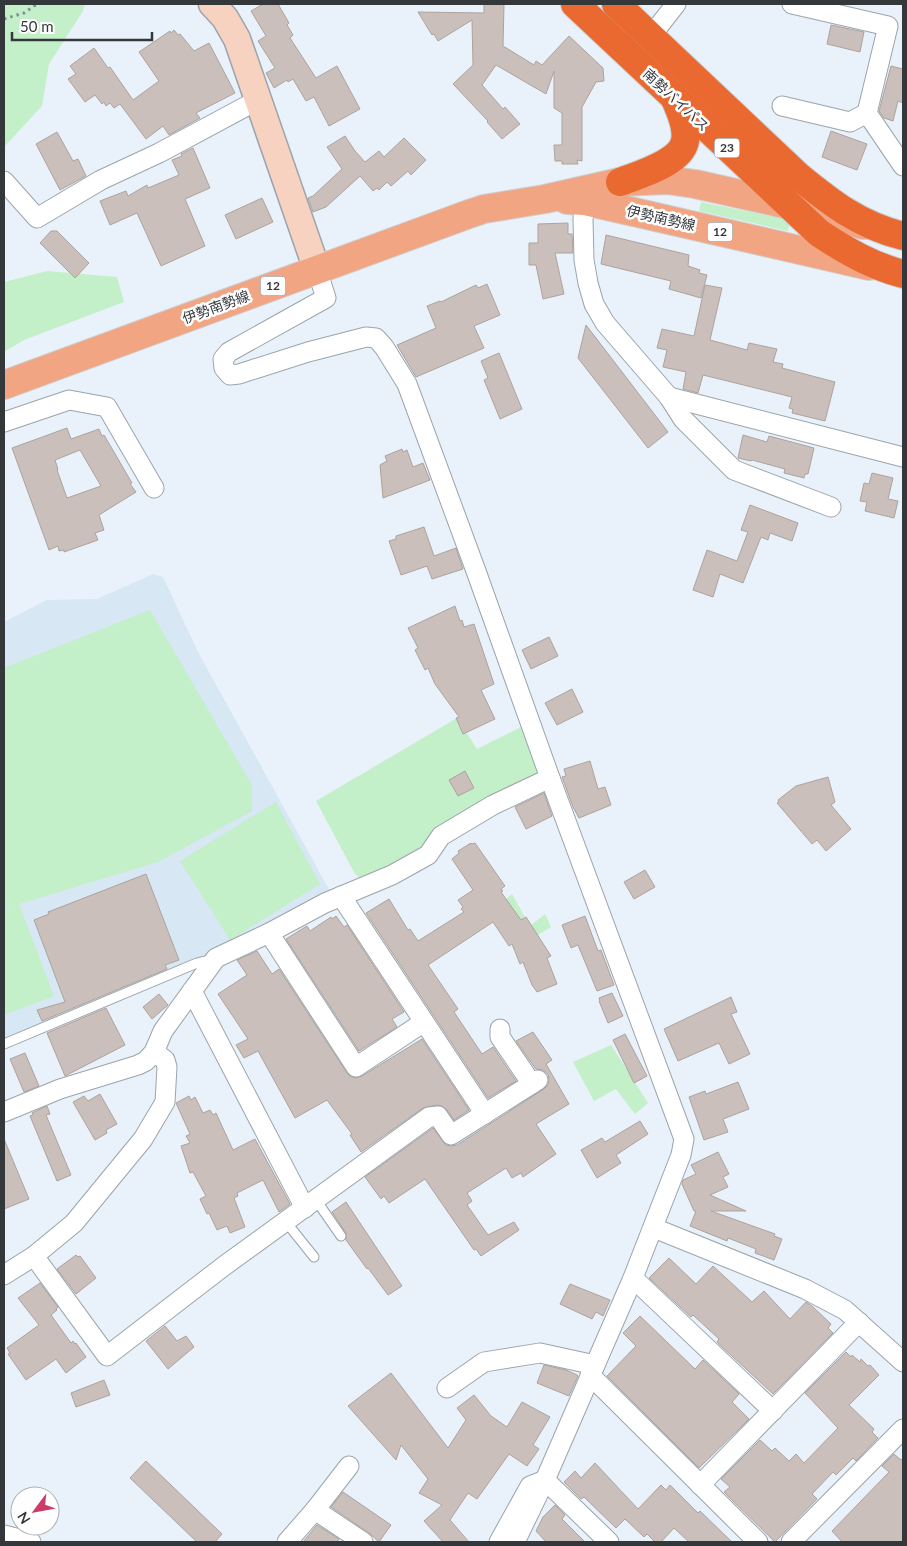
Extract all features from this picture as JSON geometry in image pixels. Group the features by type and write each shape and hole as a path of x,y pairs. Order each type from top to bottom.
{"highway":[{"name":"南勢バイパス","path":"575,4 819,233 845,250 872,264 898,273"},
{"name":"南勢バイパス","path":"616,4 797,175 828,201 857,220 894,233"},
{"path":"620,182 657,167 674,158 681,150 685,141 684,122 674,98"}],"main road":[{"name":"伊勢南勢線","path":"4,385 468,214 484,209 545,199 620,182 667,180 695,184 789,205 894,233"},
{"name":"伊勢南勢線","path":"545,199 585,201 898,273"}],"street":[{"path":"212,4 225,18 237,39 326,298 229,352 223,359 224,368 230,375 239,374 308,352 366,337 376,338 384,347 407,384 684,1139 681,1156 661,1203 654,1228 545,1480 515,1542"},
{"path":"651,36 676,4"},
{"path":"792,4 888,26 867,113 903,166"},
{"path":"4,181 37,218 101,180 159,153 258,100"},
{"path":"782,106 850,122 867,113"},
{"path":"585,201 583,219 584,260 594,304 605,323 669,397 683,419 734,470 831,507"},
{"path":"669,397 903,457"},
{"path":"4,422 69,400 107,407 154,488"},
{"path":"4,1112 60,1089 146,1061 154,1052 163,1031 216,958 269,933 325,903 399,871 428,855 441,836 493,805 550,778"},
{"path":"341,896 485,1114"},
{"path":"269,933 356,1067 424,1022"},
{"path":"192,992 310,1204"},
{"path":"34,1256 107,1356 224,1266 429,1116 438,1116 451,1135 535,1082 500,1037 500,1028"},
{"path":"4,1275 34,1256 74,1223 143,1139 165,1102 167,1067 165,1060 154,1052"},
{"path":"654,1228 805,1289 845,1310 903,1362"},
{"path":"633,1278 773,1411"},
{"path":"700,1485 859,1322"},
{"path":"447,1388 484,1362 540,1353 592,1370 700,1485 758,1542"},
{"path":"791,1542 903,1429"},
{"path":"287,1542 349,1466"},
{"path":"500,1542 530,1486 545,1480"},
{"path":"545,1480 609,1542"},
{"path":"315,1510 364,1542"},
{"path":"4,1535 31,1542"}],"lane":[{"path":"4,1044 198,963 216,958"},
{"path":"310,1204 341,1236"},
{"path":"286,1222 314,1257"}],"path":[{"path":"4,19 24,14 37,4"}],"shaded area":[{"path":"153,574 163,577 198,652 331,893 186,965 4,1041 4,622 47,600 97,599"}],"green space":[{"path":"4,4 85,4 83,11 49,64 42,106 4,147"},
{"path":"701,202 790,220 788,231 699,211"},
{"path":"47,271 117,277 124,302 24,340 4,352 4,282"},
{"path":"150,610 252,785 252,811 158,862 19,904 54,996 4,1015 4,910 17,905 4,909 4,668"},
{"path":"457,718 477,749 525,725 541,771 539,776 493,798 483,800 433,832 424,850 360,878 355,874 316,801"},
{"path":"276,802 320,884 230,940 180,861"},
{"path":"512,894 530,926 545,914 551,927 526,942 499,905"},
{"path":"611,1045 648,1103 635,1114 616,1089 594,1101 573,1062"}],"building":[{"path":"263,4 278,4 289,23 287,25 293,35 290,38 316,78 337,66 360,109 329,126 314,97 306,101 293,79 288,82 287,80 274,88 266,73 275,68 258,41 266,36 251,11"},
{"path":"484,4 504,4 503,46 534,65 536,61 542,65 569,36 603,68 604,81 596,82 582,107 582,161 577,160 578,164 562,164 562,161 555,161 554,145 562,145 562,113 554,108 554,71 546,94 496,65 482,85 503,109 505,107 520,124 502,139 488,121 453,84 473,65 472,20 438,41 434,34 432,35 418,12 484,13"},
{"path":"831,25 864,32 860,52 827,44"},
{"path":"174,30 178,35 180,34 194,51 209,43 235,93 196,113 200,118 169,135 163,126 146,139 120,104 114,108 110,103 106,106 95,95 85,102 68,79 76,74 70,66 94,48 133,100 159,81 139,52"},
{"path":"891,66 903,69 903,103 898,101 893,121 884,118 879,111"},
{"path":"831,131 867,144 857,170 822,157"},
{"path":"57,132 73,161 78,159 86,176 60,190 36,144"},
{"path":"345,136 365,162 379,151 384,157 404,138 426,160 411,175 408,171 391,186 387,182 379,190 377,188 373,191 360,176 326,207 313,212 308,198 313,196 342,169 327,147"},
{"path":"193,148 210,188 185,199 205,246 161,266 137,213 110,225 100,201 126,191 128,196 147,185 148,188 179,175 172,160"},
{"path":"262,198 273,222 236,239 225,215"},
{"path":"568,223 568,234 572,234 573,253 555,253 564,294 543,299 536,265 529,265 529,243 538,243 538,224"},
{"path":"51,231 57,231 89,263 75,278 40,243"},
{"path":"606,235 689,255 688,266 700,270 699,273 707,275 701,298 669,289 671,281 601,264"},
{"path":"487,284 500,315 474,326 484,348 416,377 397,345 436,328 427,306 441,302 476,285 478,288"},
{"path":"705,285 722,288 710,340 747,350 749,343 777,349 773,362 783,364 782,368 835,382 825,421 792,413 793,409 789,408 792,397 703,375 698,393 683,389 686,372 663,367 667,350 657,348 662,329 694,336"},
{"path":"586,325 668,432 648,448 578,358"},
{"path":"499,353 522,409 500,419 484,380 488,378 481,361"},
{"path":"67,428 71,439 99,429 136,492 99,515 104,530 95,533 98,540 64,552 64,550 59,551 58,546 49,550 12,448","holes":["80,450 101,486 67,498 55,460"]},
{"path":"743,435 767,442 769,436 814,448 808,474 805,474 804,478 784,473 785,469 738,458"},
{"path":"402,449 403,452 407,450 413,467 423,463 430,480 383,498 380,465 387,461 385,456"},
{"path":"872,473 893,478 888,499 898,501 894,518 865,511 867,502 860,501 864,483 869,484"},
{"path":"750,505 798,523 792,541 770,533 768,540 761,537 743,583 720,574 713,597 693,590 707,550 737,561 748,532 741,530"},
{"path":"424,527 434,556 456,548 463,569 432,579 427,566 401,575 389,541 396,539 396,536"},
{"path":"455,606 464,627 474,624 494,684 481,690 495,719 463,734 456,718 459,717 435,684 428,668 425,670 415,650 418,648 408,628"},
{"path":"549,637 558,656 531,669 522,650"},
{"path":"572,689 583,712 557,725 545,703"},
{"path":"590,761 598,789 605,787 611,805 579,818 562,777 566,776 564,769"},
{"path":"465,771 474,788 458,796 449,780"},
{"path":"828,777 835,802 831,805 851,829 826,851 817,840 812,844 777,803 779,802 778,800 796,786"},
{"path":"544,793 552,816 526,829 515,807"},
{"path":"471,843 475,843 505,886 501,889 503,891 501,892 521,920 526,917 551,956 547,958 557,984 537,992 532,985 523,962 520,964 512,944 509,946 493,922 428,965 458,1009 454,1012 482,1054 493,1047 516,1081 488,1098 366,913 389,899 408,930 410,929 418,941 464,912 458,900 473,890 452,859 459,853 458,851"},
{"path":"645,870 655,887 634,899 624,882"},
{"path":"146,874 179,960 165,965 167,969 42,1021 37,1010 65,1002 34,920 49,914 48,912"},
{"path":"336,916 344,927 347,925 404,1012 392,1019 397,1027 359,1051 286,939 307,926 310,931 331,917 332,919"},
{"path":"585,916 598,951 601,950 614,985 597,991 578,945 571,948 562,925"},
{"path":"257,951 272,974 279,969 351,1077 362,1076 422,1039 469,1110 454,1120 442,1106 437,1105 423,1108 361,1152 350,1135 352,1134 327,1100 295,1118 258,1051 244,1058 236,1045 248,1039 218,994 247,975 237,960"},
{"path":"612,993 623,1016 608,1023 599,998"},
{"path":"159,994 168,1005 152,1019 143,1007"},
{"path":"731,997 737,1012 731,1014 750,1054 729,1064 719,1043 678,1061 664,1029"},
{"path":"106,1008 125,1045 65,1076 47,1033"},
{"path":"533,1032 552,1060 546,1064 569,1104 536,1124 556,1154 523,1177 521,1173 512,1178 506,1168 467,1193 472,1201 467,1205 488,1235 514,1222 519,1230 481,1256 476,1249 474,1250 425,1179 389,1203 384,1196 381,1199 365,1177 433,1128 446,1145 457,1145 544,1089 548,1085 548,1074 543,1070 536,1069 516,1041"},
{"path":"625,1034 647,1076 634,1083 613,1040"},
{"path":"25,1053 39,1086 24,1092 10,1059"},
{"path":"738,1082 749,1109 723,1119 728,1132 704,1140 689,1097 705,1091 706,1094"},
{"path":"100,1094 117,1124 106,1130 107,1133 95,1140 73,1102 84,1096 88,1101"},
{"path":"189,1096 191,1100 195,1097 203,1113 210,1110 213,1115 216,1113 233,1150 255,1139 290,1204 279,1212 263,1180 237,1193 238,1196 234,1198 245,1227 230,1233 227,1226 217,1230 200,1199 206,1196 193,1172 190,1173 181,1146 190,1143 186,1136 190,1134 176,1103"},
{"path":"47,1106 50,1114 46,1115 71,1175 57,1181 30,1116 33,1115 32,1113"},
{"path":"640,1121 648,1134 616,1155 621,1163 597,1178 581,1150 602,1138 605,1142"},
{"path":"4,1139 29,1199 4,1209"},
{"path":"718,1152 729,1174 723,1177 728,1187 710,1195 746,1211 711,1211 775,1234 774,1236 782,1239 774,1260 755,1253 756,1249 728,1238 727,1241 690,1226 696,1211 694,1211 682,1184 683,1180 696,1174 691,1165"},
{"path":"346,1202 402,1286 388,1295 346,1240 346,1233 332,1212"},
{"path":"76,1255 80,1256 96,1278 76,1294 57,1269"},
{"path":"669,1258 696,1284 713,1266 752,1302 764,1291 790,1319 806,1302 831,1324 828,1328 833,1333 773,1394 717,1342 719,1339 693,1315 691,1317 649,1278"},
{"path":"40,1283 58,1307 51,1315 71,1343 73,1341 76,1343 86,1357 66,1373 56,1359 26,1380 8,1354 10,1353 7,1348 39,1325 18,1298"},
{"path":"570,1284 610,1300 603,1316 596,1312 592,1319 560,1304"},
{"path":"640,1316 695,1369 703,1360 739,1394 732,1402 749,1419 699,1468 607,1376 636,1346 623,1333"},
{"path":"165,1326 177,1341 186,1336 194,1347 168,1369 146,1341"},
{"path":"846,1352 860,1362 861,1359 868,1366 870,1365 879,1375 849,1405 874,1429 872,1432 878,1438 856,1461 853,1458 836,1475 833,1472 812,1494 817,1499 775,1542 724,1492 730,1487 721,1479 760,1440 772,1451 775,1448 789,1461 796,1454 804,1463 838,1428 805,1393"},
{"path":"544,1365 566,1370 578,1376 569,1396 537,1383"},
{"path":"391,1373 448,1448 466,1420 457,1408 474,1395 491,1416 507,1427 522,1402 550,1417 533,1445 539,1449 527,1466 509,1454 477,1499 468,1493 450,1520 469,1542 443,1542 424,1521 442,1505 419,1493 428,1479 401,1445 396,1460 348,1406"},
{"path":"104,1380 110,1395 76,1407 71,1393"},
{"path":"894,1454 901,1460 903,1458 903,1542 842,1542 832,1531 889,1472 882,1466"},
{"path":"146,1461 222,1534 215,1542 197,1542 130,1478"},
{"path":"595,1463 638,1509 661,1485 666,1490 670,1485 698,1513 700,1511 732,1542 689,1542 674,1528 661,1542 655,1542 647,1534 644,1537 625,1519 616,1528 584,1497 581,1499 564,1482 575,1471 581,1478"},
{"path":"343,1492 391,1525 379,1542 331,1507"},
{"path":"555,1505 565,1515 562,1519 585,1542 546,1542 536,1531 543,1517"},
{"path":"317,1525 339,1539 337,1542 303,1542"}]}
